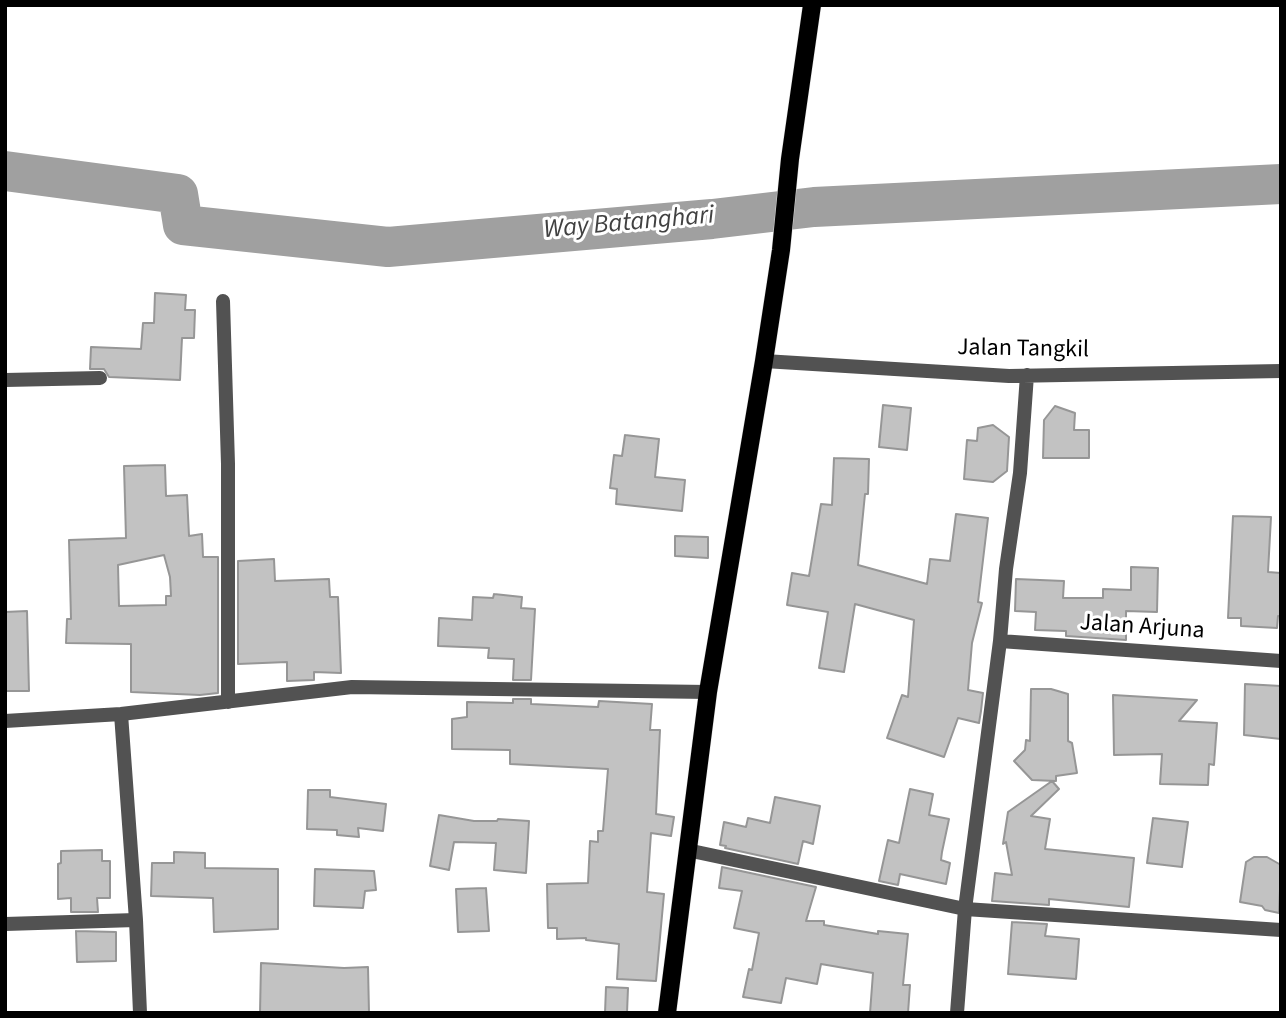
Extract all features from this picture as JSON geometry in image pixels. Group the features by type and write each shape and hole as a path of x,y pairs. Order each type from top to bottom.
{"main road":[{"path":"667,1013 708,692 781,250 790,159 812,5"}],"street":[{"path":"223,301 228,464 228,702"},
{"name":"Jalan Tangkil","path":"764,361 1027,375 1281,371"},
{"path":"957,1013 965,909 1020,473 1027,375"},
{"path":"5,380 100,378"},
{"name":"Jalan Arjuna","path":"1000,641 1281,661"},
{"path":"5,721 121,714 352,687 708,692"},
{"path":"121,714 140,1013"},
{"path":"687,850 965,909 1281,930"},
{"path":"5,924 136,920"}],"building":[{"path":"155,293 186,295 185,310 195,310 194,338 182,338 180,380 109,377 104,369 90,369 91,347 141,349 143,323 154,323"},
{"path":"883,405 911,408 907,450 879,447"},
{"path":"1055,406 1075,413 1074,430 1089,430 1089,458 1043,458 1044,420"},
{"path":"993,425 1009,437 1007,471 993,482 964,479 967,440 977,441 978,428"},
{"path":"625,435 659,439 655,477 685,480 682,511 616,504 617,489 610,488 614,455 622,456"},
{"path":"834,458 869,459 868,494 865,494 858,565 927,584 930,559 950,561 956,514 988,518 978,602 982,603 972,643 968,690 983,693 979,723 958,718 944,757 887,738 902,695 908,697 914,620 855,604 844,672 819,668 828,612 787,605 792,573 809,576 821,504 832,505"},
{"path":"165,465 166,496 187,495 189,536 202,534 203,557 218,557 218,693 200,695 131,692 131,644 66,643 67,619 71,619 69,540 126,538 124,466","holes":["164,555 170,577 171,596 166,596 166,605 119,606 118,565"]},
{"path":"1233,516 1271,517 1268,572 1281,573 1281,616 1278,616 1277,628 1241,626 1241,618 1228,618"},
{"path":"675,536 708,537 708,558 675,556"},
{"path":"274,559 275,581 329,579 330,597 338,597 341,673 314,672 314,680 287,681 287,662 238,664 238,561"},
{"path":"1131,567 1158,568 1157,612 1126,611 1126,640 1066,636 1066,631 1035,630 1036,612 1015,611 1016,579 1064,581 1063,598 1103,598 1103,589 1131,590"},
{"path":"494,594 522,597 521,608 535,609 531,680 513,680 514,659 488,658 489,648 438,646 439,618 472,620 473,597 493,598"},
{"path":"27,611 29,691 5,691 5,612"},
{"path":"1245,684 1281,686 1281,739 1244,735"},
{"path":"1031,689 1051,689 1068,694 1068,741 1072,743 1077,773 1056,776 1056,781 1032,780 1014,761 1025,750 1026,740 1030,741"},
{"path":"1113,695 1197,700 1179,721 1217,723 1214,765 1209,764 1208,785 1160,784 1162,754 1114,755"},
{"path":"513,699 531,699 531,704 598,707 599,701 652,704 650,730 660,730 656,814 674,817 671,836 651,833 647,892 664,894 656,981 617,979 619,944 586,938 557,939 557,928 548,928 547,884 588,883 590,841 598,842 598,831 603,831 608,769 510,764 510,750 452,749 452,719 467,717 467,702 513,703"},
{"path":"1052,781 1059,789 1031,816 1050,819 1045,849 1134,858 1129,907 1049,899 1049,905 992,901 995,873 1012,875 1006,842 1003,844 1008,812"},
{"path":"910,789 933,794 929,815 949,819 941,860 950,863 946,884 900,874 898,885 879,881 888,840 899,843"},
{"path":"308,790 330,790 330,797 386,804 383,831 358,828 359,837 337,835 337,830 307,829"},
{"path":"775,797 820,806 813,844 803,841 798,864 720,845 724,822 746,827 748,818 770,823"},
{"path":"439,815 474,821 529,821 526,873 494,870 496,843 454,842 449,870 430,866"},
{"path":"1153,818 1188,822 1182,867 1147,863"},
{"path":"102,850 102,861 110,861 110,898 97,898 98,912 71,912 71,898 58,899 58,864 61,863 61,851"},
{"path":"174,852 205,853 205,868 278,869 278,929 214,932 213,898 151,896 152,863 174,863"},
{"path":"1254,857 1267,857 1281,865 1279,913 1265,910 1262,906 1240,902 1246,862"},
{"path":"722,867 816,887 806,921 824,921 824,925 878,934 878,931 908,934 903,985 910,985 908,1013 870,1013 873,973 821,964 817,984 786,978 781,1003 743,997 749,969 752,970 759,933 734,928 742,891 719,888"},
{"path":"315,869 374,871 376,890 365,891 363,908 314,906"},
{"path":"486,888 489,931 458,932 456,889"},
{"path":"1012,922 1047,924 1045,936 1079,939 1076,979 1008,974"},
{"path":"76,931 116,932 116,961 77,962"},
{"path":"261,963 368,967 369,1013 260,1013"},
{"path":"606,987 628,988 627,1013 605,1013"}],"waterway":[{"name":"Way Batanghari","path":"5,171 178,194 183,225 388,247 712,219 814,207 1281,184"}]}
